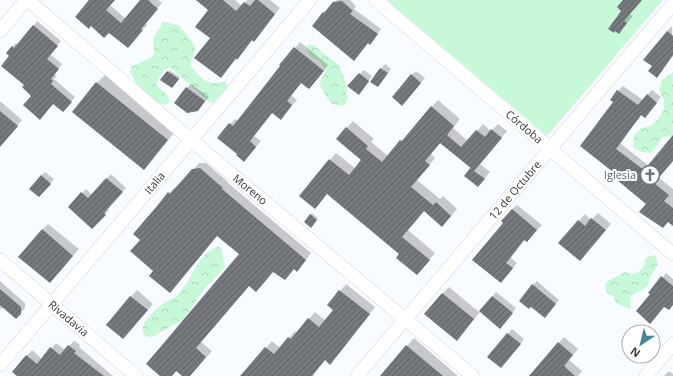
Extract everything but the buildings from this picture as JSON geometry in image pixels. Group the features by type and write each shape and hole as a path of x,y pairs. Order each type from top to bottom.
{"street":[{"path":"0,31 27,0"},
{"name":"Moreno","path":"27,0 191,140 473,376"},
{"name":"Italia","path":"0,365 310,0"},
{"name":"Córdoba","path":"376,0 673,254"},
{"name":"12 de Octubre","path":"357,376 673,4"},
{"name":"Rivadavia","path":"0,260 136,376"},
{"path":"646,376 673,344"}],"green space":[{"path":"387,0 663,0 547,136"},
{"path":"163,22 178,25 191,40 195,50 190,66 205,81 219,83 225,81 227,88 222,97 212,103 208,101 170,67 161,74 156,85 168,96 169,101 166,105 154,101 140,88 130,71 132,66 151,58 154,54 153,39"},
{"path":"307,45 313,45 339,65 347,86 346,94 348,98 346,103 342,106 332,104 323,90 320,82 325,70 320,62 309,54"},
{"path":"673,72 673,136 663,137 651,153 641,152 633,147 634,136 641,128 651,126 664,110 664,100 659,90 662,80"},
{"path":"219,246 222,250 225,265 202,292 184,319 154,336 149,337 144,335 143,330 146,320 154,311 181,291 201,259 212,249"},
{"path":"655,255 657,258 656,267 646,287 633,294 630,298 630,309 616,303 613,296 608,294 605,285 607,282 625,272 633,274 639,272 645,263 645,259"}],"place":[{"name":"Iglesia","path":"650,175"}]}
